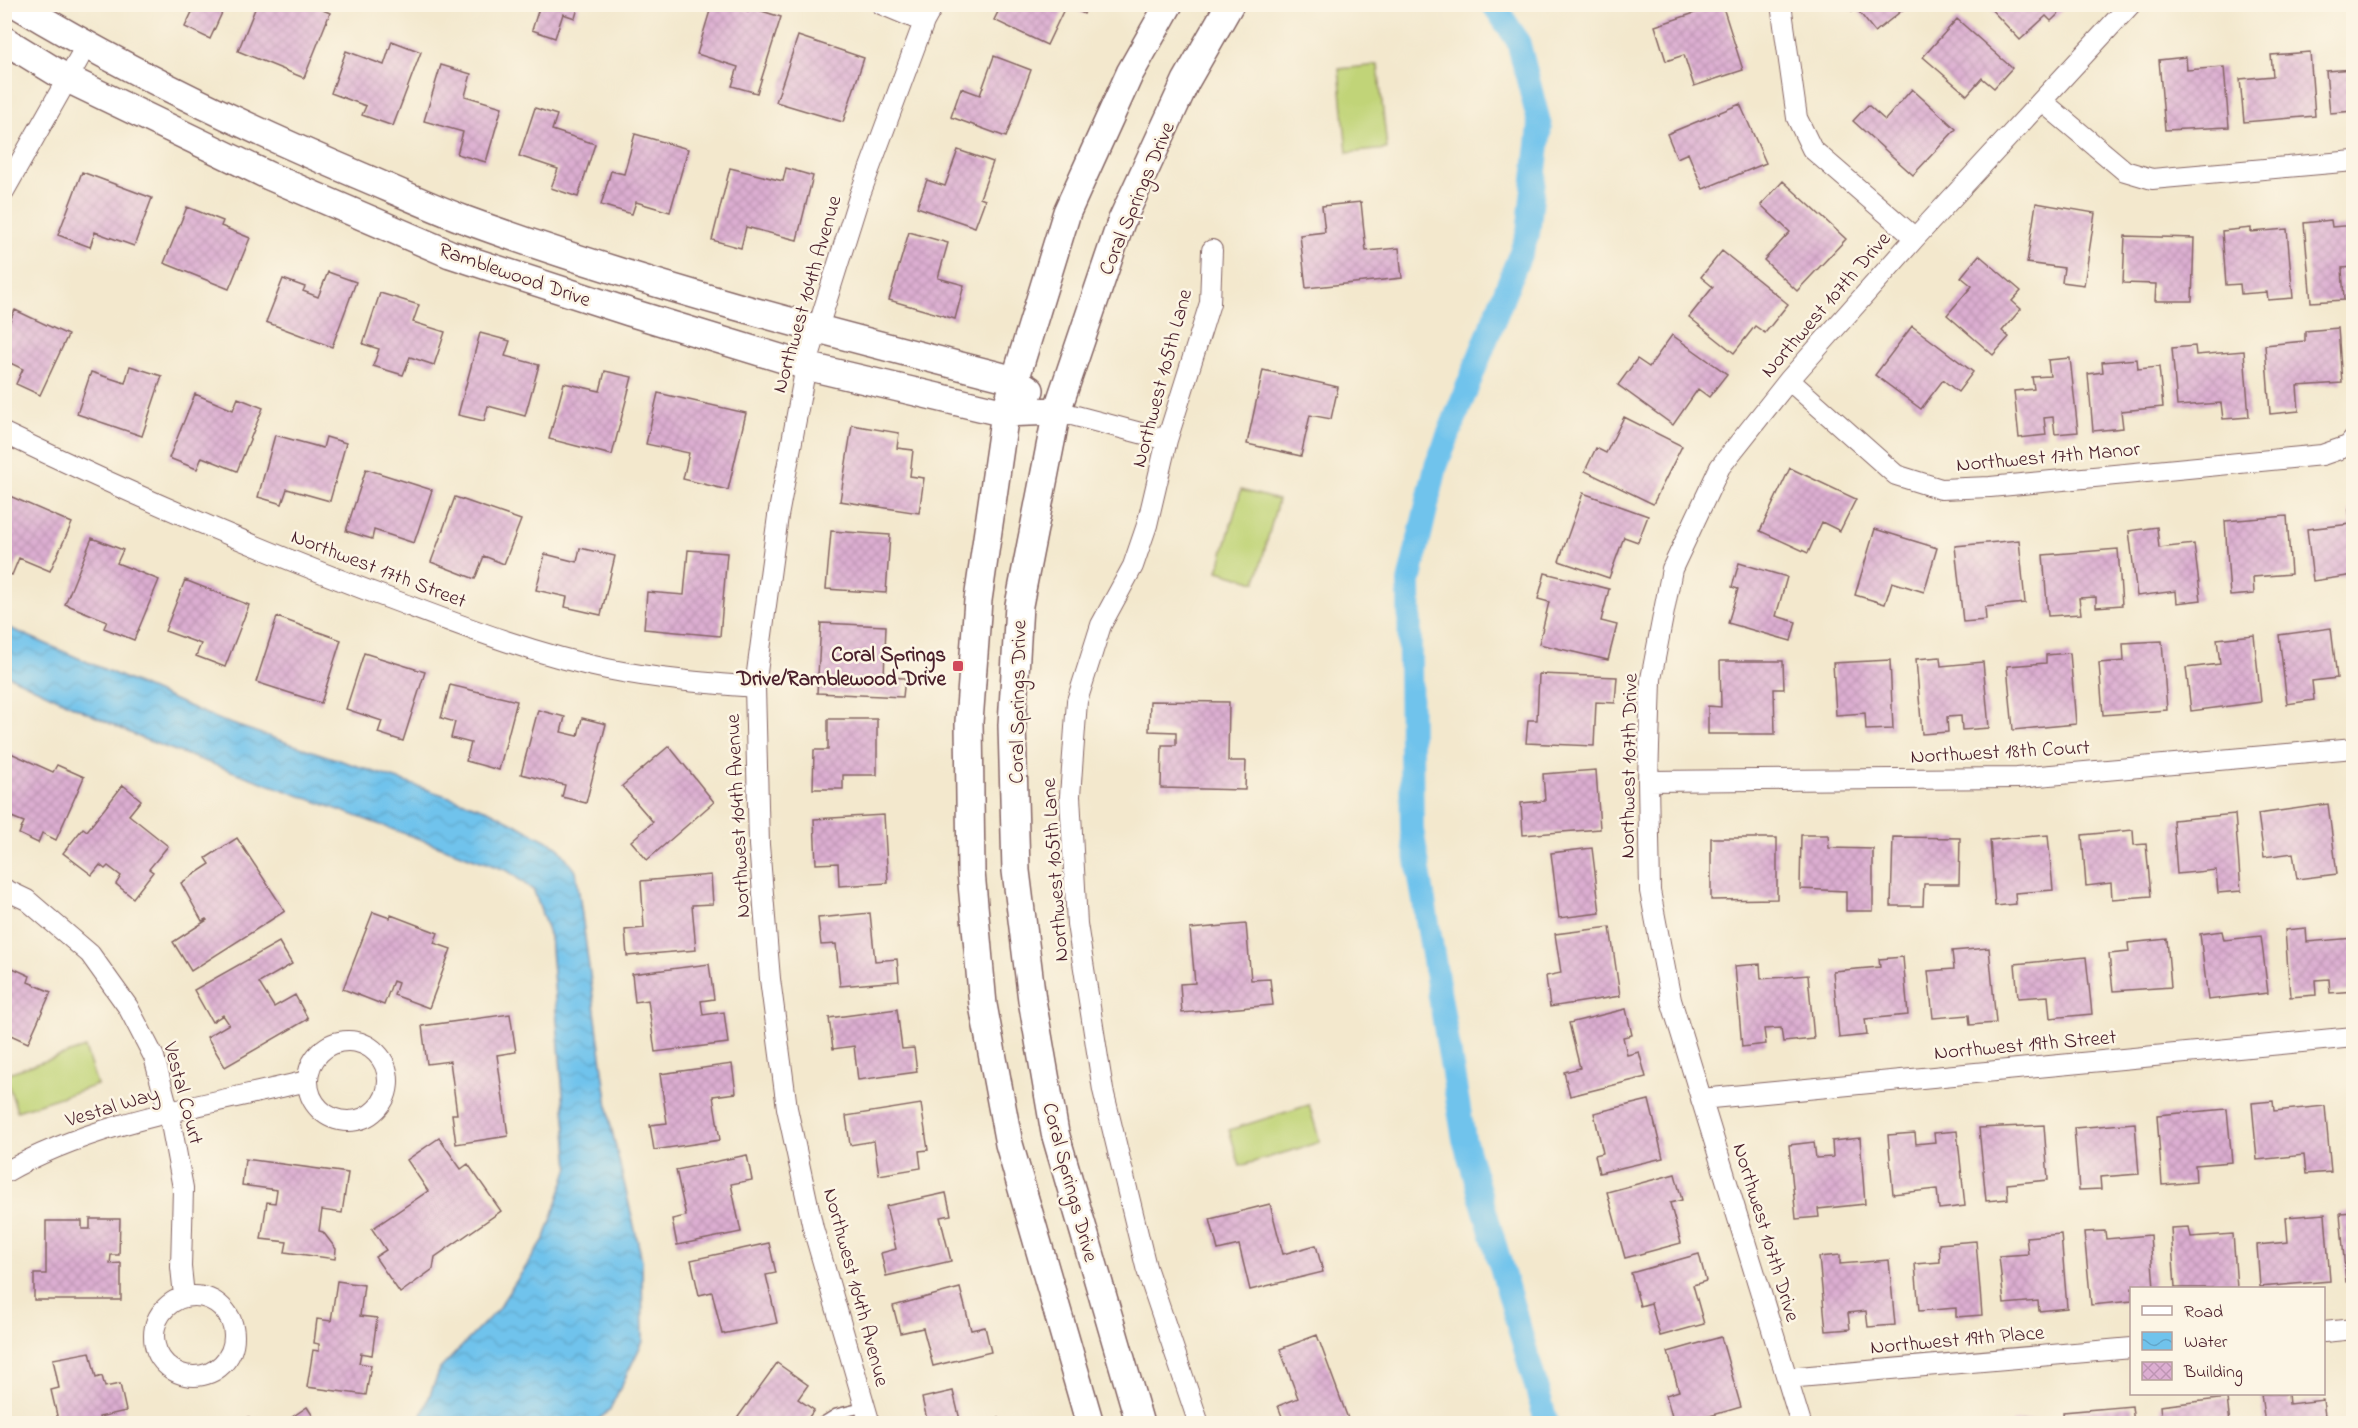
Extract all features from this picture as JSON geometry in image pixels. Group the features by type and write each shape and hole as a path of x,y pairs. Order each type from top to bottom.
{"main road":[{"name":"Ramblewood Drive","path":"16,4 86,46 284,144 462,218 639,277 818,329 1016,380 1057,411"},
{"name":"Coral Springs Drive","path":"1090,1424 1009,1144 983,1005 972,883 969,722 978,600 1005,413 1067,212 1131,73 1169,4"},
{"name":"Coral Springs Drive","path":"1140,1424 1055,1133 1032,1000 1016,871 1012,725 1019,605 1057,411 1121,222 1186,81 1230,4"},
{"name":"Ramblewood Drive","path":"4,40 66,78 269,176 450,254 806,366 1005,413 1057,411"}],"street":[{"path":"881,4 924,22"},
{"name":"Northwest 104th Avenue","path":"867,1415 813,1228 787,1108 770,979 759,845 755,687 778,516 806,366 859,197 924,22 934,4"},
{"path":"1781,4 1797,118 1812,149 1915,238"},
{"name":"Northwest 107th Drive","path":"1801,1424 1671,1000 1650,891 1648,781 1651,679 1672,569 1720,467 1789,380 1915,238 2043,102 2131,4"},
{"path":"4,192 86,46"},
{"path":"2043,102 2125,171 2152,179 2354,161"},
{"name":"Northwest 105th Lane","path":"1199,1424 1146,1267 1102,1090 1077,924 1070,796 1077,701 1101,625 1133,566 1148,525 1167,440 1210,303 1212,250"},
{"name":"Northwest 17th Manor","path":"1789,380 1896,475 1941,489 1990,488 2322,455 2350,443"},
{"name":"Ramblewood Drive","path":"1057,411 1167,440"},
{"name":"Northwest 17th Street","path":"4,433 123,490 312,571 449,621 605,669 673,681 755,687"},
{"name":"Northwest 18th Court","path":"1648,781 2017,778 2354,748"},
{"name":"Vestal Court","path":"4,889 27,900 90,954 128,1007 154,1057 170,1113 183,1188 181,1267 184,1296"},
{"name":"Northwest 19th Street","path":"1701,1099 2354,1037"},
{"path":"349,1040 368,1046 382,1059 388,1071 389,1084 385,1098 378,1109 367,1117 346,1121 327,1116 316,1107 307,1081 309,1068 315,1057 336,1042 349,1040"},
{"name":"Vestal Way","path":"4,1173 27,1160 93,1133 307,1081"},
{"path":"197,1295 211,1299 222,1306 231,1317 234,1344 229,1357 220,1367 207,1374 194,1376 181,1374 160,1359 155,1347 153,1334 162,1311 172,1302 184,1296 197,1295"},
{"path":"2325,1332 2354,1329"},
{"name":"Northwest 19th Place","path":"1787,1378 2130,1348"}],"lane":[{"path":"820,1424 836,1414 867,1415"}],"green space":[{"path":"1378,65 1387,149 1347,153 1339,69"},
{"path":"1241,490 1278,500 1256,582 1218,571"},
{"path":"85,1048 97,1085 17,1111 5,1074"},
{"path":"1309,1105 1320,1142 1240,1166 1229,1130"}],"water":[{"path":"5,626 220,720 488,810 557,846 576,871 610,1122 642,1260 643,1341 609,1411 594,1423 419,1423 440,1369 497,1310 545,1238 569,1167 550,937 534,891 508,871 143,739 5,674"}],"building":[{"path":"175,4 226,4 210,39 185,27 192,12"},
{"path":"257,4 309,4 330,13 304,78 238,51"},
{"path":"712,4 727,4 748,11 749,7 781,17 757,93 732,86 738,67 697,54"},
{"path":"1002,4 1088,4 1084,14 1066,5 1047,45 994,20"},
{"path":"1722,4 1743,70 1694,86 1684,55 1666,61 1655,26"},
{"path":"1846,4 1910,4 1875,32 1856,8 1852,11"},
{"path":"1986,4 2069,4 2051,21 2046,16 2020,40"},
{"path":"540,5 579,5 575,18 563,14 555,38 532,30"},
{"path":"1957,19 2012,68 1994,88 1982,78 1967,95 1923,57"},
{"path":"798,36 864,58 843,122 776,102"},
{"path":"392,41 421,52 393,126 362,115 366,106 331,93 346,51 384,65"},
{"path":"2310,52 2315,116 2244,122 2240,79 2273,76 2271,55"},
{"path":"994,56 1031,70 1006,137 951,117 961,88 980,95"},
{"path":"2186,57 2187,70 2224,67 2229,127 2165,130 2159,60"},
{"path":"441,65 471,74 465,96 502,107 486,162 457,154 463,132 424,121"},
{"path":"2354,69 2354,111 2330,113 2326,71"},
{"path":"1912,89 1956,129 1913,175 1853,121 1868,105 1885,120"},
{"path":"1740,104 1766,163 1703,189 1688,153 1677,158 1667,134"},
{"path":"535,108 557,115 552,130 595,144 578,197 551,188 558,169 519,156"},
{"path":"635,134 688,149 670,212 636,202 632,214 601,205 611,171 624,174"},
{"path":"958,150 993,162 980,198 985,200 975,227 917,207 927,180 945,186"},
{"path":"730,168 783,181 786,168 813,176 797,240 746,227 741,248 712,240"},
{"path":"82,172 152,198 134,246 95,232 90,247 58,235"},
{"path":"1783,181 1846,239 1797,291 1764,260 1790,232 1761,205"},
{"path":"1361,202 1366,251 1399,248 1402,278 1306,288 1300,235 1325,232 1322,206"},
{"path":"2036,203 2095,213 2084,285 2062,282 2064,268 2027,263"},
{"path":"187,207 223,221 221,226 250,238 229,289 164,263"},
{"path":"2331,220 2332,227 2354,225 2354,267 2342,268 2344,300 2311,302 2304,223"},
{"path":"2251,228 2251,232 2287,229 2293,298 2268,300 2267,292 2241,294 2240,284 2226,285 2222,231"},
{"path":"909,232 948,243 938,278 964,285 955,319 889,300"},
{"path":"2125,236 2194,238 2192,301 2155,301 2156,284 2123,283"},
{"path":"1722,251 1788,304 1765,333 1755,326 1734,353 1689,317 1713,287 1701,277"},
{"path":"1979,255 2021,291 2012,301 2021,309 2002,331 2009,337 1993,355 1947,315 1972,286 1961,277"},
{"path":"328,272 356,282 332,347 266,322 283,279 305,287 303,291 318,297"},
{"path":"380,293 419,305 413,322 445,332 434,365 410,357 403,375 373,366 379,349 363,344"},
{"path":"15,310 68,335 40,395 16,384 23,369 4,360 4,333"},
{"path":"1912,326 1973,372 1958,392 1943,380 1921,409 1875,375"},
{"path":"2338,328 2342,383 2297,386 2299,411 2270,414 2265,345 2305,341 2305,331"},
{"path":"480,333 510,341 505,356 539,365 525,416 488,406 484,421 458,415"},
{"path":"1672,335 1727,374 1709,397 1698,389 1673,425 1618,385 1637,359 1649,367"},
{"path":"2195,346 2196,355 2244,351 2249,417 2223,419 2221,403 2177,406 2172,348"},
{"path":"2070,358 2078,432 2055,434 2053,417 2044,418 2046,435 2019,438 2014,391 2034,389 2032,377 2050,376 2048,360"},
{"path":"2137,359 2138,369 2159,367 2163,407 2121,411 2123,428 2093,431 2088,374 2103,372 2102,362"},
{"path":"130,366 162,376 142,436 77,414 91,372 125,383"},
{"path":"1263,370 1338,387 1331,419 1310,415 1301,456 1247,444"},
{"path":"605,371 632,377 612,455 549,439 564,383 600,391"},
{"path":"658,393 746,413 728,490 683,479 689,453 646,444"},
{"path":"195,394 233,410 238,398 263,408 237,471 202,457 197,469 169,458"},
{"path":"1624,417 1682,446 1653,504 1585,471 1596,448 1606,453"},
{"path":"852,425 899,433 897,448 913,450 910,476 924,478 919,513 840,501"},
{"path":"275,435 323,448 326,437 346,443 330,501 287,489 282,504 258,497"},
{"path":"1790,468 1856,499 1840,531 1822,522 1808,553 1760,531"},
{"path":"366,469 432,490 414,543 374,530 372,539 346,531"},
{"path":"1583,493 1648,516 1638,542 1624,537 1609,578 1559,561"},
{"path":"5,494 72,523 50,571 19,558 12,575 5,572"},
{"path":"455,497 521,520 504,564 484,556 475,579 431,562"},
{"path":"2354,508 2354,575 2313,581 2307,529 2351,524 2349,509"},
{"path":"2287,516 2291,574 2253,577 2254,594 2230,596 2225,521"},
{"path":"2157,527 2159,548 2194,544 2201,600 2177,603 2176,591 2137,596 2129,531"},
{"path":"1875,529 1937,548 1924,592 1892,582 1885,604 1855,595"},
{"path":"831,531 890,535 886,593 826,589"},
{"path":"92,538 123,550 117,563 159,580 134,640 104,628 107,621 65,604"},
{"path":"2019,540 2025,603 1985,607 1986,620 1963,622 1955,546"},
{"path":"580,548 615,556 601,615 565,607 567,597 536,590 545,554 577,562"},
{"path":"2118,549 2122,605 2096,607 2096,597 2079,598 2081,614 2048,616 2043,555"},
{"path":"688,550 727,553 720,636 644,629 647,592 684,595"},
{"path":"1739,563 1787,577 1776,616 1796,622 1791,641 1728,623 1738,589 1732,587"},
{"path":"1545,573 1609,589 1601,621 1617,625 1608,660 1539,644 1549,602 1538,599"},
{"path":"185,580 249,605 225,667 196,656 201,644 165,631"},
{"path":"277,617 341,640 321,703 256,682"},
{"path":"821,623 886,626 884,677 905,678 903,697 817,693"},
{"path":"2331,628 2337,678 2312,681 2314,700 2287,704 2279,635"},
{"path":"2254,635 2261,702 2191,711 2186,668 2220,664 2217,639"},
{"path":"2162,641 2167,710 2103,715 2099,663 2124,661 2123,643"},
{"path":"364,653 425,672 403,741 378,733 382,721 346,709"},
{"path":"2070,653 2076,724 2013,730 2007,666 2046,663 2046,655"},
{"path":"1940,657 1941,666 1983,662 1989,728 1962,730 1961,716 1947,717 1948,732 1922,734 1916,659"},
{"path":"1890,660 1893,729 1866,730 1865,713 1836,715 1833,663"},
{"path":"1720,661 1783,661 1784,689 1774,689 1775,734 1708,734 1708,706 1721,707"},
{"path":"1539,674 1617,677 1615,703 1596,702 1594,746 1526,743 1528,720 1537,720"},
{"path":"450,685 517,701 499,770 466,761 471,743 451,738 455,722 441,718"},
{"path":"1150,701 1229,702 1228,761 1246,761 1245,790 1161,788 1162,745 1176,745 1176,732 1149,731"},
{"path":"538,710 565,717 561,732 578,736 582,718 606,724 586,803 562,797 565,785 521,774"},
{"path":"828,719 877,719 877,775 843,775 843,789 813,789 814,750 828,750"},
{"path":"669,746 714,802 647,860 631,841 653,822 622,786"},
{"path":"4,750 53,772 57,765 84,777 56,840 42,833 38,843 19,834 24,822 9,816 4,826"},
{"path":"1596,770 1600,829 1523,835 1521,803 1545,801 1543,774"},
{"path":"123,785 141,800 129,815 168,846 149,869 153,872 133,898 116,884 121,876 108,866 105,869 100,865 92,875 63,853 83,828 87,831"},
{"path":"2354,802 2354,840 2352,840 2348,803"},
{"path":"2328,804 2337,874 2297,879 2293,853 2264,857 2258,814"},
{"path":"2235,814 2241,891 2218,893 2216,870 2177,874 2173,820"},
{"path":"884,815 888,883 839,886 838,863 816,864 814,819"},
{"path":"2133,830 2134,845 2146,844 2151,896 2112,899 2111,883 2086,886 2082,835"},
{"path":"1801,835 1828,835 1829,848 1873,849 1873,911 1846,911 1846,891 1800,889"},
{"path":"2048,835 2053,890 2015,893 2016,904 1995,906 1990,840"},
{"path":"1893,837 1960,838 1959,884 1924,884 1923,906 1891,906"},
{"path":"237,838 285,911 191,971 173,942 207,920 202,921 181,883 210,864 206,858"},
{"path":"1711,838 1777,838 1777,899 1711,900"},
{"path":"1592,848 1600,913 1559,918 1551,853"},
{"path":"711,875 713,904 692,905 696,950 627,956 625,930 644,928 641,881"},
{"path":"373,912 390,918 391,915 438,933 434,943 451,949 429,1008 394,995 398,983 393,981 384,1005 343,989"},
{"path":"870,913 875,961 897,959 899,981 840,986 836,944 821,945 818,918"},
{"path":"1246,924 1251,980 1270,979 1273,1005 1182,1013 1180,984 1195,983 1190,929"},
{"path":"1610,927 1620,996 1550,1007 1546,976 1561,973 1555,934"},
{"path":"2306,928 2307,942 2354,938 2354,991 2330,993 2329,979 2315,980 2316,995 2290,997 2285,930"},
{"path":"2222,931 2224,940 2261,936 2268,993 2208,1000 2200,934"},
{"path":"2167,939 2171,987 2113,991 2109,954 2129,952 2128,943"},
{"path":"279,942 292,964 259,983 274,1007 295,995 308,1019 225,1067 207,1037 229,1024 223,1015 212,1022 194,990"},
{"path":"1989,948 1996,1023 1970,1025 1969,1015 1933,1018 1928,971 1954,969 1952,951"},
{"path":"1903,957 1908,1015 1865,1019 1867,1035 1839,1038 1833,971 1880,967 1879,959"},
{"path":"2086,957 2092,1014 2050,1018 2048,996 2018,998 2015,964"},
{"path":"4,959 8,961 6,965 30,976 28,982 51,992 28,1043 4,1032"},
{"path":"709,964 714,999 701,1001 703,1015 724,1012 728,1043 655,1052 648,1000 635,1002 632,974"},
{"path":"1760,964 1761,979 1808,975 1814,1039 1783,1042 1781,1028 1764,1029 1766,1044 1742,1047 1735,966"},
{"path":"897,1009 902,1049 914,1048 917,1072 858,1080 854,1046 833,1049 829,1018"},
{"path":"1626,1009 1632,1035 1623,1037 1627,1055 1639,1052 1646,1077 1570,1096 1564,1072 1580,1068 1569,1023"},
{"path":"510,1014 516,1052 497,1055 508,1136 456,1144 452,1114 457,1114 450,1061 427,1064 422,1026"},
{"path":"732,1064 736,1093 713,1096 720,1140 654,1150 650,1125 667,1123 660,1074"},
{"path":"1649,1100 1663,1158 1599,1173 1595,1155 1603,1153 1594,1113"},
{"path":"2273,1101 2274,1111 2325,1106 2331,1172 2306,1174 2304,1155 2257,1160 2252,1103"},
{"path":"921,1104 928,1150 919,1151 921,1168 879,1175 874,1141 850,1145 846,1116"},
{"path":"2227,1109 2232,1162 2195,1165 2196,1182 2162,1185 2157,1115"},
{"path":"2135,1123 2139,1174 2100,1177 2101,1189 2079,1190 2074,1128"},
{"path":"2044,1125 2048,1180 2007,1184 2008,1199 1986,1201 1979,1128"},
{"path":"1957,1131 1965,1206 1939,1209 1937,1189 1893,1194 1888,1135 1915,1133 1916,1144 1935,1142 1934,1133"},
{"path":"439,1138 461,1169 468,1164 501,1211 435,1257 433,1269 400,1293 375,1257 386,1250 372,1229 428,1191 407,1160"},
{"path":"1860,1138 1865,1204 1818,1209 1819,1217 1796,1219 1789,1145 1814,1142 1816,1158 1833,1157 1832,1141"},
{"path":"747,1155 752,1180 731,1184 741,1232 677,1245 672,1219 686,1216 676,1170"},
{"path":"245,1159 348,1173 342,1213 322,1210 319,1231 323,1232 336,1249 335,1259 285,1252 287,1242 261,1239 267,1202 275,1203 277,1190 242,1185"},
{"path":"1675,1174 1682,1200 1670,1203 1681,1243 1625,1258 1607,1192"},
{"path":"946,1193 951,1215 940,1217 951,1261 886,1276 881,1253 896,1249 886,1206"},
{"path":"1270,1204 1283,1254 1316,1245 1323,1272 1250,1290 1239,1245 1218,1250 1210,1219"},
{"path":"2354,1212 2354,1281 2346,1282 2340,1213"},
{"path":"2325,1214 2330,1281 2260,1287 2257,1245 2288,1242 2286,1217"},
{"path":"90,1219 120,1219 119,1255 111,1255 110,1264 121,1263 121,1300 34,1300 34,1274 46,1274 46,1221 82,1221 82,1229 90,1229"},
{"path":"2189,1227 2191,1237 2233,1234 2237,1287 2175,1287 2171,1228"},
{"path":"2105,1231 2106,1239 2150,1235 2154,1287 2130,1287 2130,1301 2091,1305 2084,1232"},
{"path":"2061,1234 2067,1308 2039,1311 2038,1301 2004,1304 1999,1256 2028,1254 2026,1237"},
{"path":"1976,1241 1982,1315 1956,1317 1956,1308 1919,1311 1915,1264 1940,1262 1939,1244"},
{"path":"769,1243 776,1273 766,1275 777,1323 722,1334 712,1292 699,1295 691,1260"},
{"path":"1699,1254 1706,1281 1693,1285 1704,1324 1660,1336 1651,1303 1640,1306 1631,1273"},
{"path":"1840,1255 1840,1264 1889,1260 1895,1325 1868,1327 1866,1311 1848,1313 1850,1329 1826,1331 1819,1257"},
{"path":"337,1281 364,1285 360,1316 377,1318 372,1355 361,1353 359,1363 371,1365 366,1395 307,1387 313,1350 319,1351 319,1344 314,1343 317,1319 331,1321"},
{"path":"960,1288 971,1330 985,1327 991,1352 933,1366 923,1328 900,1333 893,1306"},
{"path":"1317,1335 1350,1424 1285,1424 1278,1406 1298,1398 1280,1349"},
{"path":"1721,1337 1741,1407 1682,1424 1674,1424 1666,1395 1679,1391 1668,1352"},
{"path":"90,1352 96,1378 102,1376 105,1387 120,1384 126,1411 99,1417 100,1424 59,1424 51,1390 59,1388 53,1359"},
{"path":"777,1363 808,1385 798,1399 814,1410 804,1424 733,1424"},
{"path":"953,1391 961,1424 928,1424 922,1398"},
{"path":"2261,1395 2288,1395 2289,1404 2323,1400 2326,1424 2265,1424"},
{"path":"2227,1398 2230,1424 2162,1424 2160,1406"},
{"path":"2132,1406 2134,1424 2064,1424 2063,1412"},
{"path":"307,1407 318,1424 282,1424"},
{"path":"249,1417 253,1424 239,1424"},
{"path":"999,1418 1001,1424 979,1424 979,1423"},
{"path":"2033,1420 2033,1424 2012,1424 2012,1422"}],"waterway":[{"path":"1493,4 1518,41 1540,126 1528,234 1436,466 1409,582 1412,830 1464,1139 1547,1424"}],"place":[{"name":"Coral Springs Drive/Ramblewood Drive","path":"958,666"}]}
